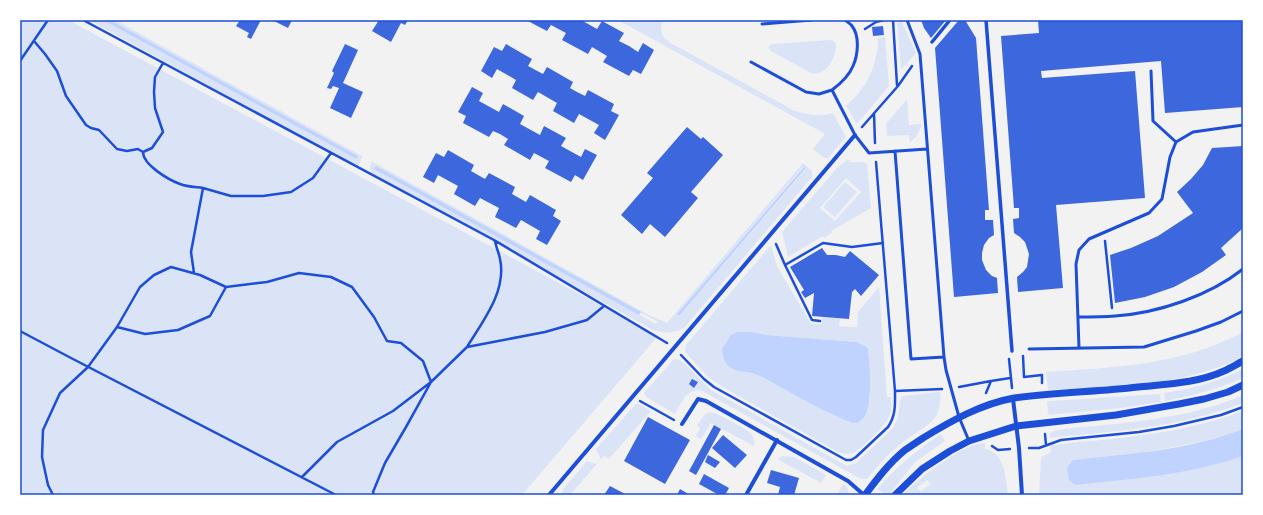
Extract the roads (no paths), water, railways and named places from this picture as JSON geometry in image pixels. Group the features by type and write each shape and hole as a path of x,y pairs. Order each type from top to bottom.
{"street":[{"path":"932,42 950,20"},
{"path":"986,20 1012,351"},
{"path":"549,495 855,135"},
{"path":"682,424 698,399 706,401 848,481 865,495 884,470 906,450 937,429 959,417 986,406 1013,398 1174,384 1200,379 1224,371 1243,361"},
{"path":"895,495 922,469 950,451 969,441 1016,426 1116,415 1179,404 1228,392 1243,385"},
{"path":"1013,398 1019,448 1022,495"},
{"path":"746,495 777,440"}],"lane":[{"path":"762,24 812,20"},
{"path":"751,62 806,92 819,94 832,90 839,84 853,66 858,46 857,35 852,26 845,20"},
{"path":"906,20 920,54 946,370 959,417 969,441"},
{"path":"1151,72 1152,121 1176,142"},
{"path":"832,90 855,135 869,152 927,149"},
{"path":"1079,348 1076,264 1079,250 1089,239 1149,213 1162,199 1170,157 1176,142 1193,132 1243,125"},
{"path":"895,151 911,359 944,356"},
{"path":"1078,317 1112,316 1139,313 1167,306 1192,298 1215,287 1243,269"},
{"path":"1029,349 1144,347 1202,329 1221,322 1243,311"}],"water":[{"path":"103,20 110,20 358,156 356,159"},
{"path":"376,166 641,312 639,315 374,169"},
{"path":"804,167 806,168 679,316 677,314"},
{"path":"738,332 857,342 868,348 870,392 866,414 861,421 853,423 817,407 757,374 738,371 731,368 725,362 722,349 731,335"},
{"path":"1243,429 1243,456 1223,462 1181,472 1139,478 1075,485 1069,480 1067,468 1073,460 1138,453 1181,446 1202,442"}]}
